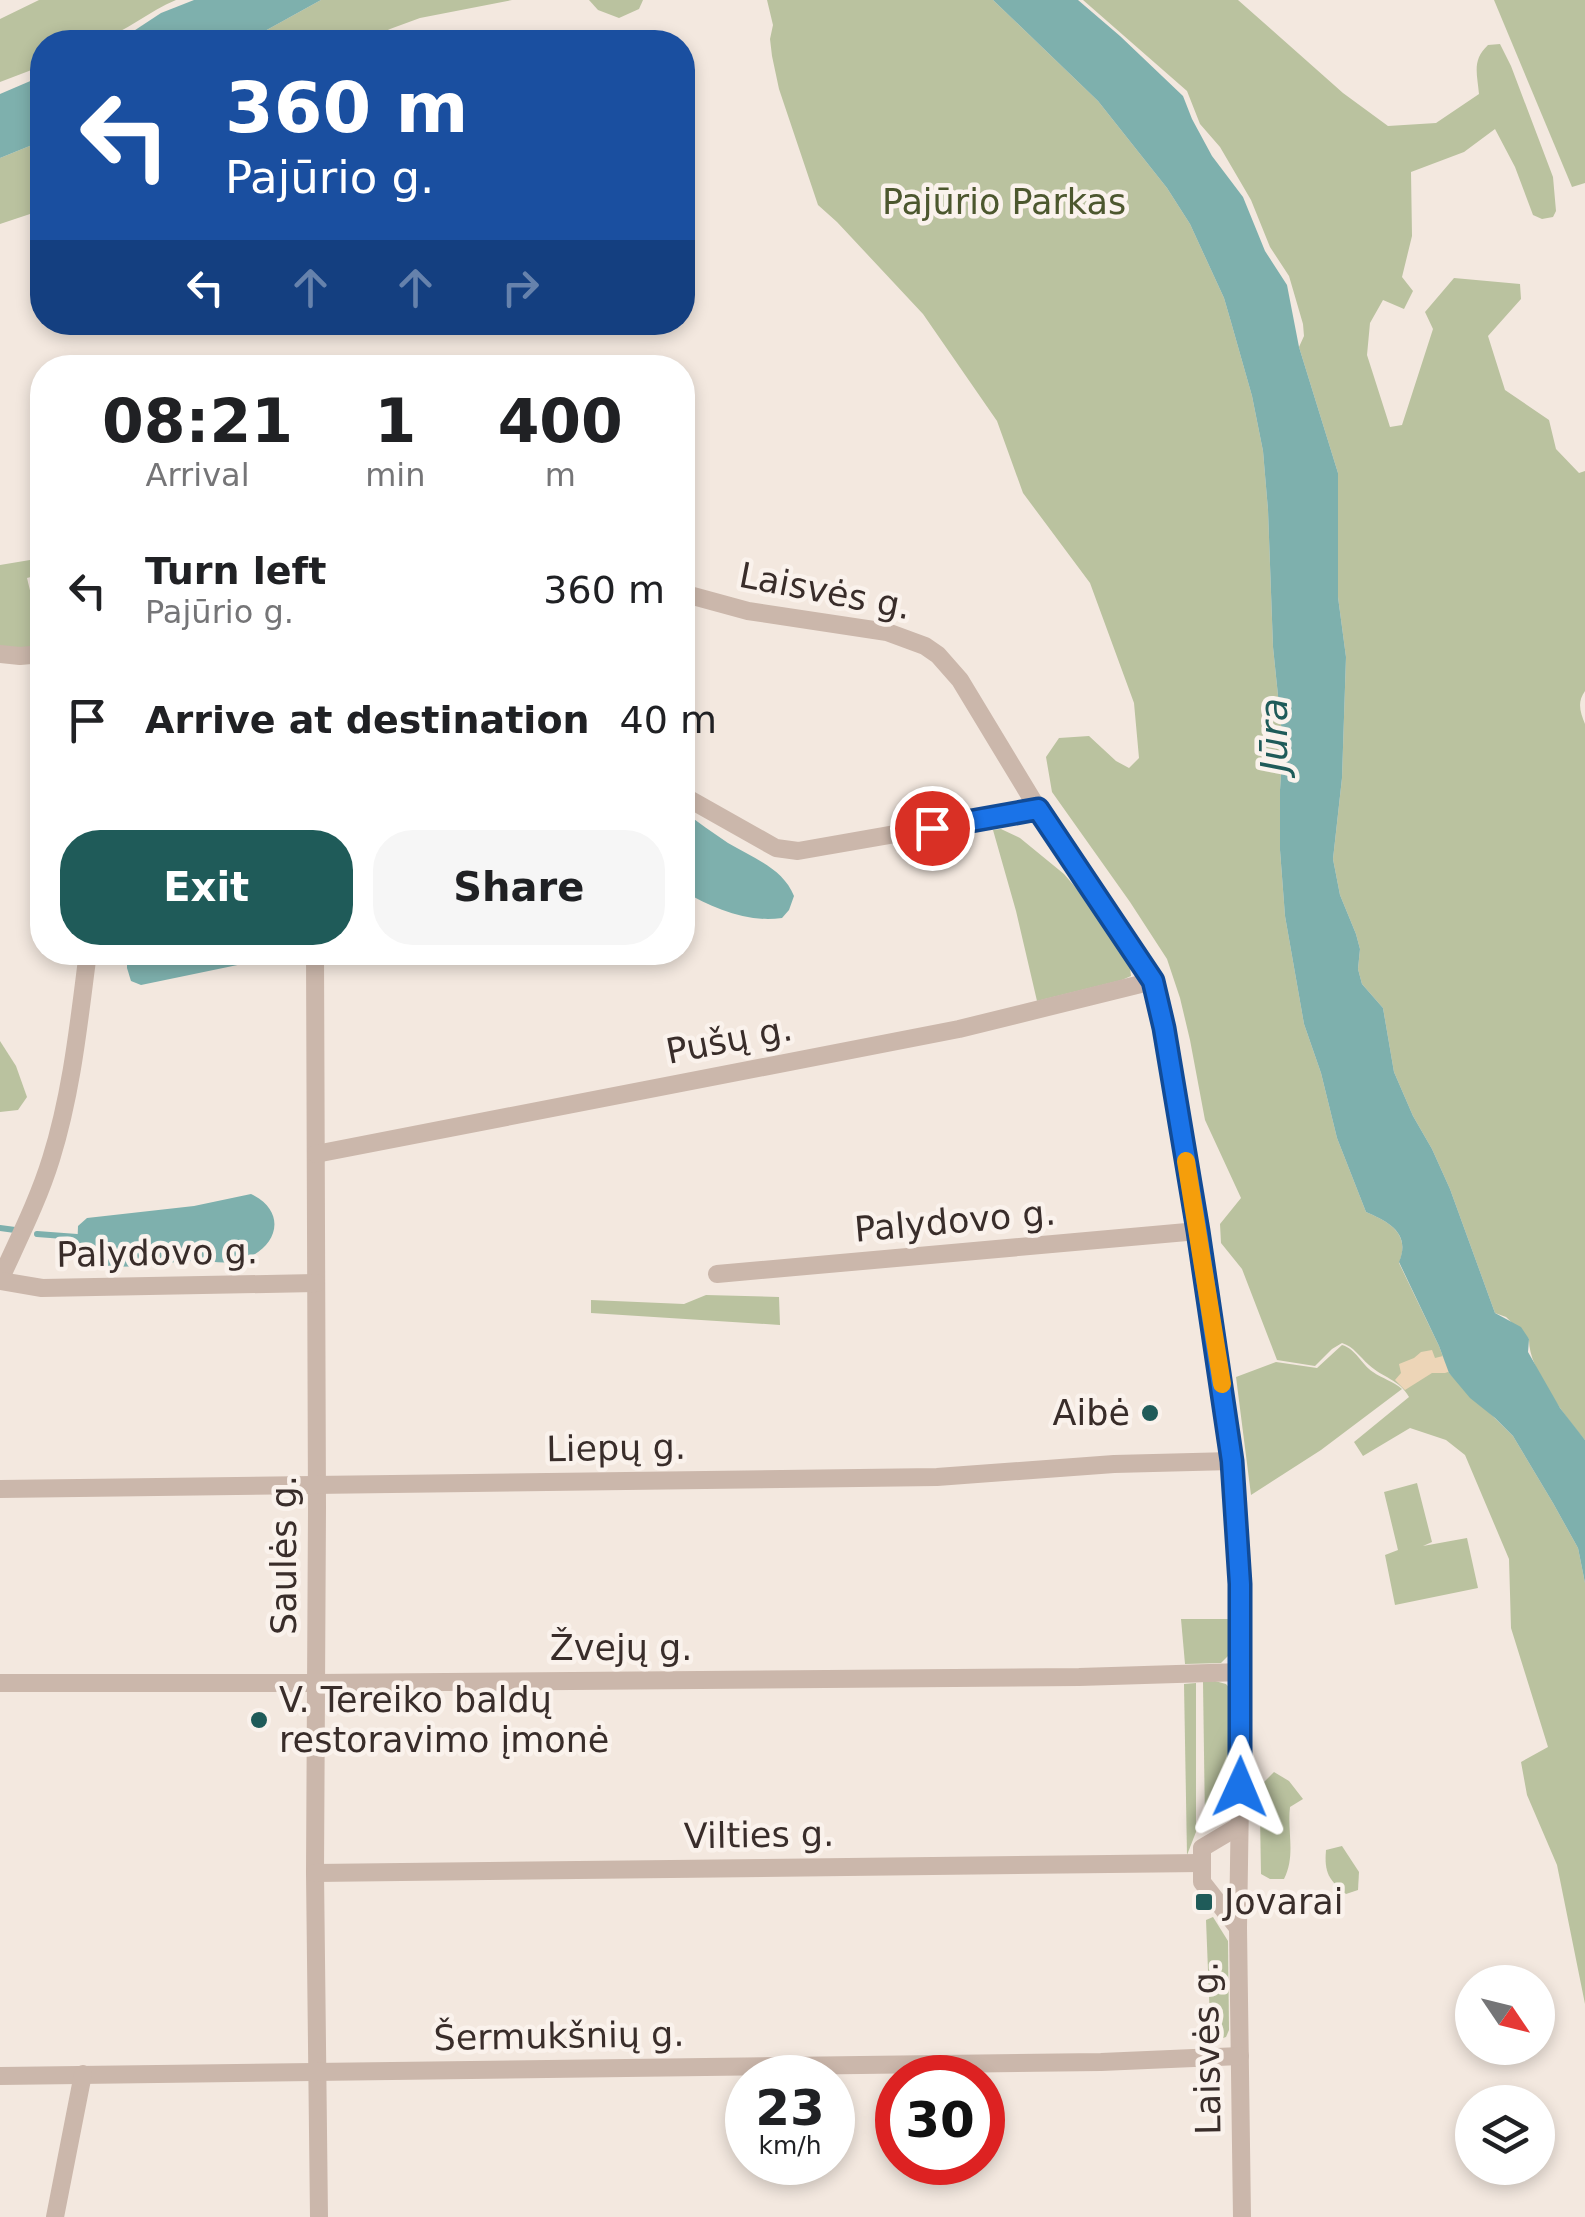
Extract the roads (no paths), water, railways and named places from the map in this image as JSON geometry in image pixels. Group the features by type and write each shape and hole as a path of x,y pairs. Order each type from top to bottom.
{"street":[{"name":"Laisvės g.","path":"695,597 748,611 888,632 925,646 950,666 1038,809 1153,981 1198,1231 1237,1513 1242,1672 1238,1928 1242,2217"},
{"path":"0,654 30,655"},
{"path":"695,802 776,848 798,851 1038,809"},
{"path":"0,1280 52,1157 68,1089 86,965"},
{"name":"Saulės g.","path":"314,965 320,2217"},
{"name":"Pušų g.","path":"316,1154 959,1029 1153,981"},
{"name":"Palydovo g.","path":"718,1274 1198,1231"},
{"name":"Palydovo g.","path":"0,1280 42,1288 316,1282"},
{"name":"Liepų g.","path":"0,1489 936,1477 1114,1464 1232,1461"},
{"name":"Žvejų g.","path":"0,1682 1079,1677 1242,1672"},
{"path":"1238,1928 1202,1882 1202,1848 1239,1826"},
{"name":"Vilties g.","path":"316,1873 1202,1862"},
{"name":"Šermukšnių g.","path":"0,2076 1101,2062 1240,2056"},
{"path":"55,2217 83,2074"}],"water":[{"path":"194,0 321,0 267,30 135,30 161,13"},
{"path":"993,0 1078,0 1183,96 1212,156 1243,197 1265,251 1287,285 1299,347 1338,473 1338,597 1346,657 1342,778 1333,859 1340,895 1360,949 1358,969 1362,984 1383,1008 1394,1072 1450,1189 1495,1313 1521,1327 1529,1339 1528,1352 1560,1408 1585,1440 1585,1583 1578,1548 1513,1436 1470,1398 1449,1373 1399,1262 1400,1236 1390,1225 1366,1212 1337,1138 1304,1024 1285,916 1280,850 1283,744 1273,647 1263,451 1224,298 1190,224 1167,188 1098,101"},
{"path":"30,81 30,146 0,158 0,94"},
{"path":"695,820 783,878 794,896 782,918 730,913 695,897"},
{"path":"238,965 141,985 131,981 127,968"},
{"path":"251,1194 272,1213 274,1223 267,1244 246,1259 113,1266 90,1262 77,1253 78,1226 87,1218 194,1206"}],"waterway":[{"path":"0,1228 15,1230"},
{"path":"37,1234 77,1237"}],"place":[{"name":"Aibė","path":"1150,1413"},
{"name":"V. Tereiko baldų restoravimo įmonė","path":"259,1720"},
{"name":"Jovarai","path":"1204,1902"}],"park label":[{"name":"Pajūrio Parkas","path":"1004,202"}],"water label":[{"name":"Jūra","path":"1274,735"}]}
